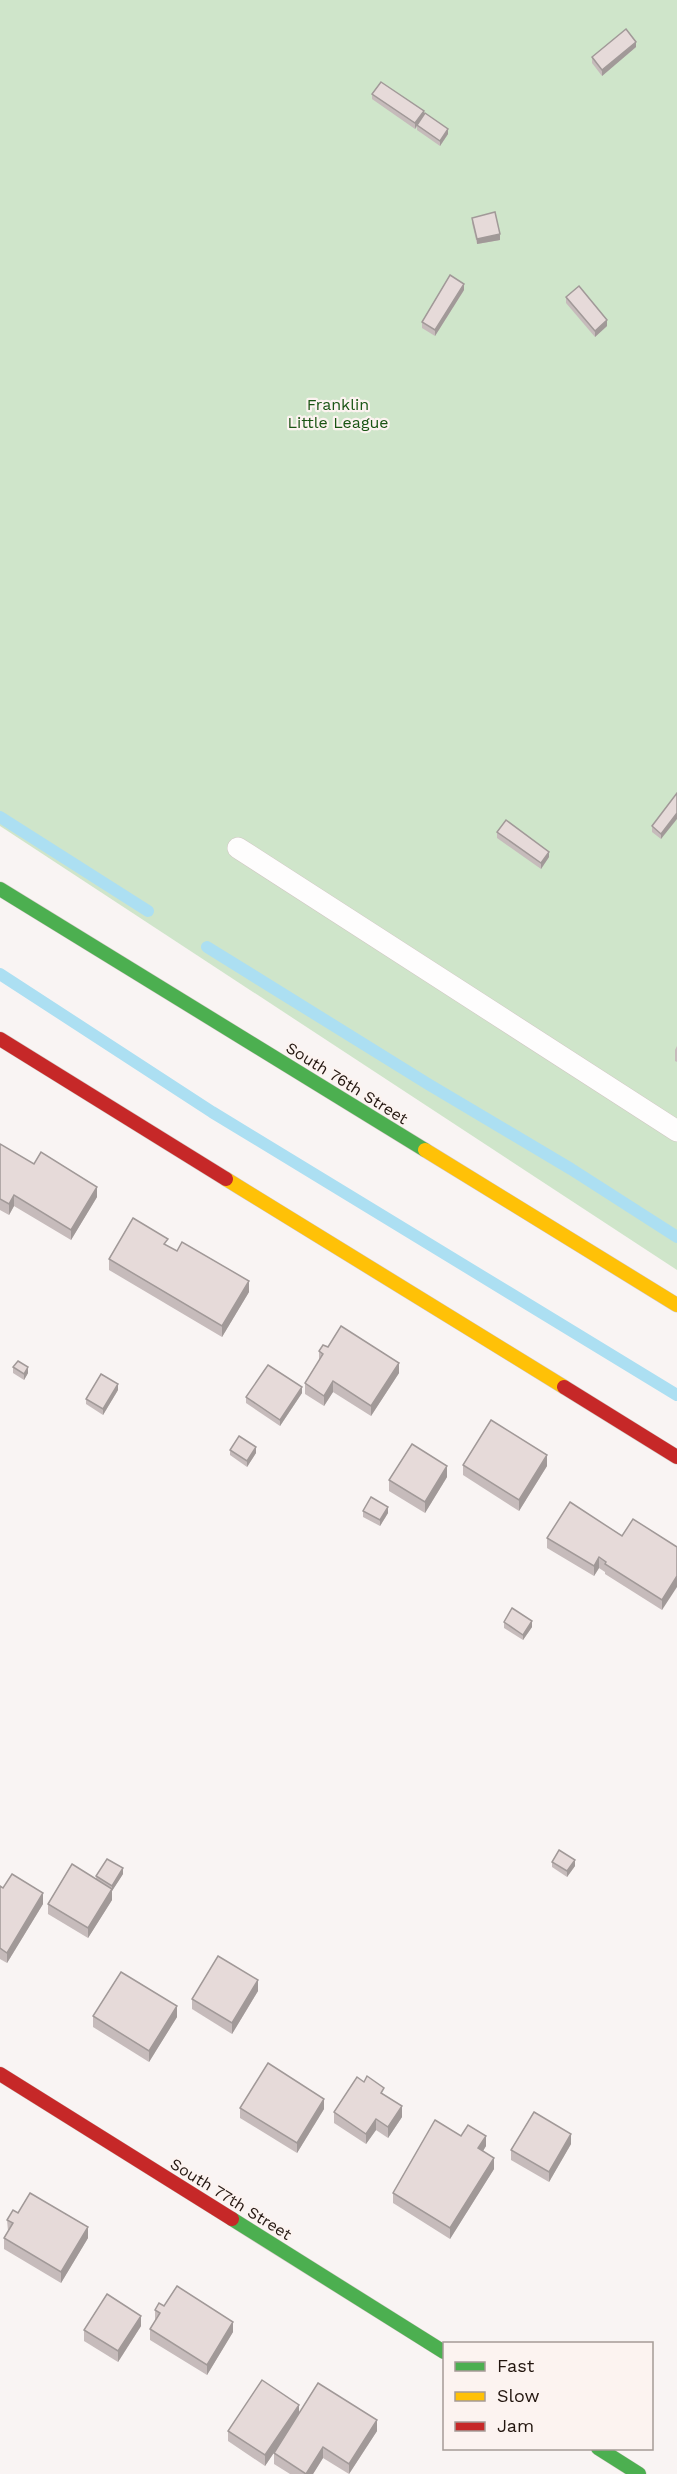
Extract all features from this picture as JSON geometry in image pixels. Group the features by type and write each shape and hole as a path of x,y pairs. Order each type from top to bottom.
{"street":[{"name":"South 76th Street","path":"0,890 677,1305"},
{"path":"0,1039 677,1457"},
{"name":"South 77th Street","path":"0,2074 443,2351"},
{"path":"601,2450 639,2474"}],"lane":[{"path":"238,848 677,1131"}],"green space":[{"name":"Franklin Little League","path":"0,0 677,0 677,1270 0,826"}],"building":[{"path":"626,29 636,42 602,70 592,57"},
{"path":"381,82 424,111 415,123 372,94"},
{"path":"425,113 448,129 440,141 417,125"},
{"path":"495,212 500,234 477,239 472,218"},
{"path":"450,275 464,284 435,330 422,322"},
{"path":"579,286 607,320 595,331 566,297"},
{"path":"677,793 677,813 661,834 652,826"},
{"path":"506,820 549,852 541,863 497,832"},
{"path":"0,1144 34,1164 41,1152 97,1187 71,1230 14,1195 9,1204 0,1199"},
{"path":"133,1218 168,1239 164,1244 177,1251 182,1242 249,1281 222,1326 109,1259"},
{"path":"341,1326 399,1363 371,1406 333,1381 324,1396 305,1383 323,1354 319,1351 323,1345 328,1347"},
{"path":"18,1361 28,1367 24,1374 13,1367"},
{"path":"268,1365 302,1387 280,1420 246,1397"},
{"path":"101,1374 118,1384 103,1409 86,1399"},
{"path":"491,1420 547,1455 519,1500 463,1465"},
{"path":"239,1436 256,1447 247,1461 230,1450"},
{"path":"412,1444 447,1466 425,1502 389,1480"},
{"path":"371,1497 388,1507 380,1520 363,1511"},
{"path":"570,1502 622,1536 633,1519 677,1547 677,1576 662,1600 605,1564 606,1562 599,1557 594,1566 547,1538"},
{"path":"512,1608 532,1621 523,1635 504,1622"},
{"path":"559,1850 575,1860 567,1871 552,1862"},
{"path":"107,1859 123,1868 112,1886 96,1876"},
{"path":"72,1864 112,1889 88,1928 48,1904"},
{"path":"12,1874 43,1893 7,1953 0,1948 0,1886 3,1888"},
{"path":"218,1956 258,1980 232,2023 192,1999"},
{"path":"121,1972 177,2006 149,2051 93,2016"},
{"path":"268,2063 324,2099 297,2143 240,2108"},
{"path":"367,2076 384,2088 381,2093 402,2106 388,2127 376,2119 366,2134 334,2112 357,2077 364,2082"},
{"path":"534,2112 571,2134 549,2172 511,2150"},
{"path":"435,2120 461,2136 468,2125 486,2136 478,2148 494,2158 450,2228 393,2193"},
{"path":"30,2193 88,2227 61,2272 4,2238 13,2223 7,2220 13,2210 18,2213"},
{"path":"177,2286 233,2322 207,2365 150,2329 160,2313 155,2310 159,2303 164,2306"},
{"path":"107,2294 141,2316 118,2351 84,2330"},
{"path":"262,2380 299,2405 265,2455 228,2431"},
{"path":"318,2383 377,2420 349,2464 323,2447 306,2474 274,2453"}],"waterway":[{"path":"0,817 148,911"},
{"path":"207,947 428,1084 571,1169 677,1237"},
{"path":"0,974 212,1112 677,1395"}],"traffic: fast":[{"path":"0,889 425,1150"},
{"path":"232,2219 443,2351"},
{"path":"601,2450 639,2474"}],"traffic: slow":[{"path":"425,1150 677,1305"},
{"path":"226,1179 564,1387"}],"traffic: jam":[{"path":"0,1039 226,1179"},
{"path":"564,1387 677,1457"},
{"path":"0,2074 232,2219"}]}
